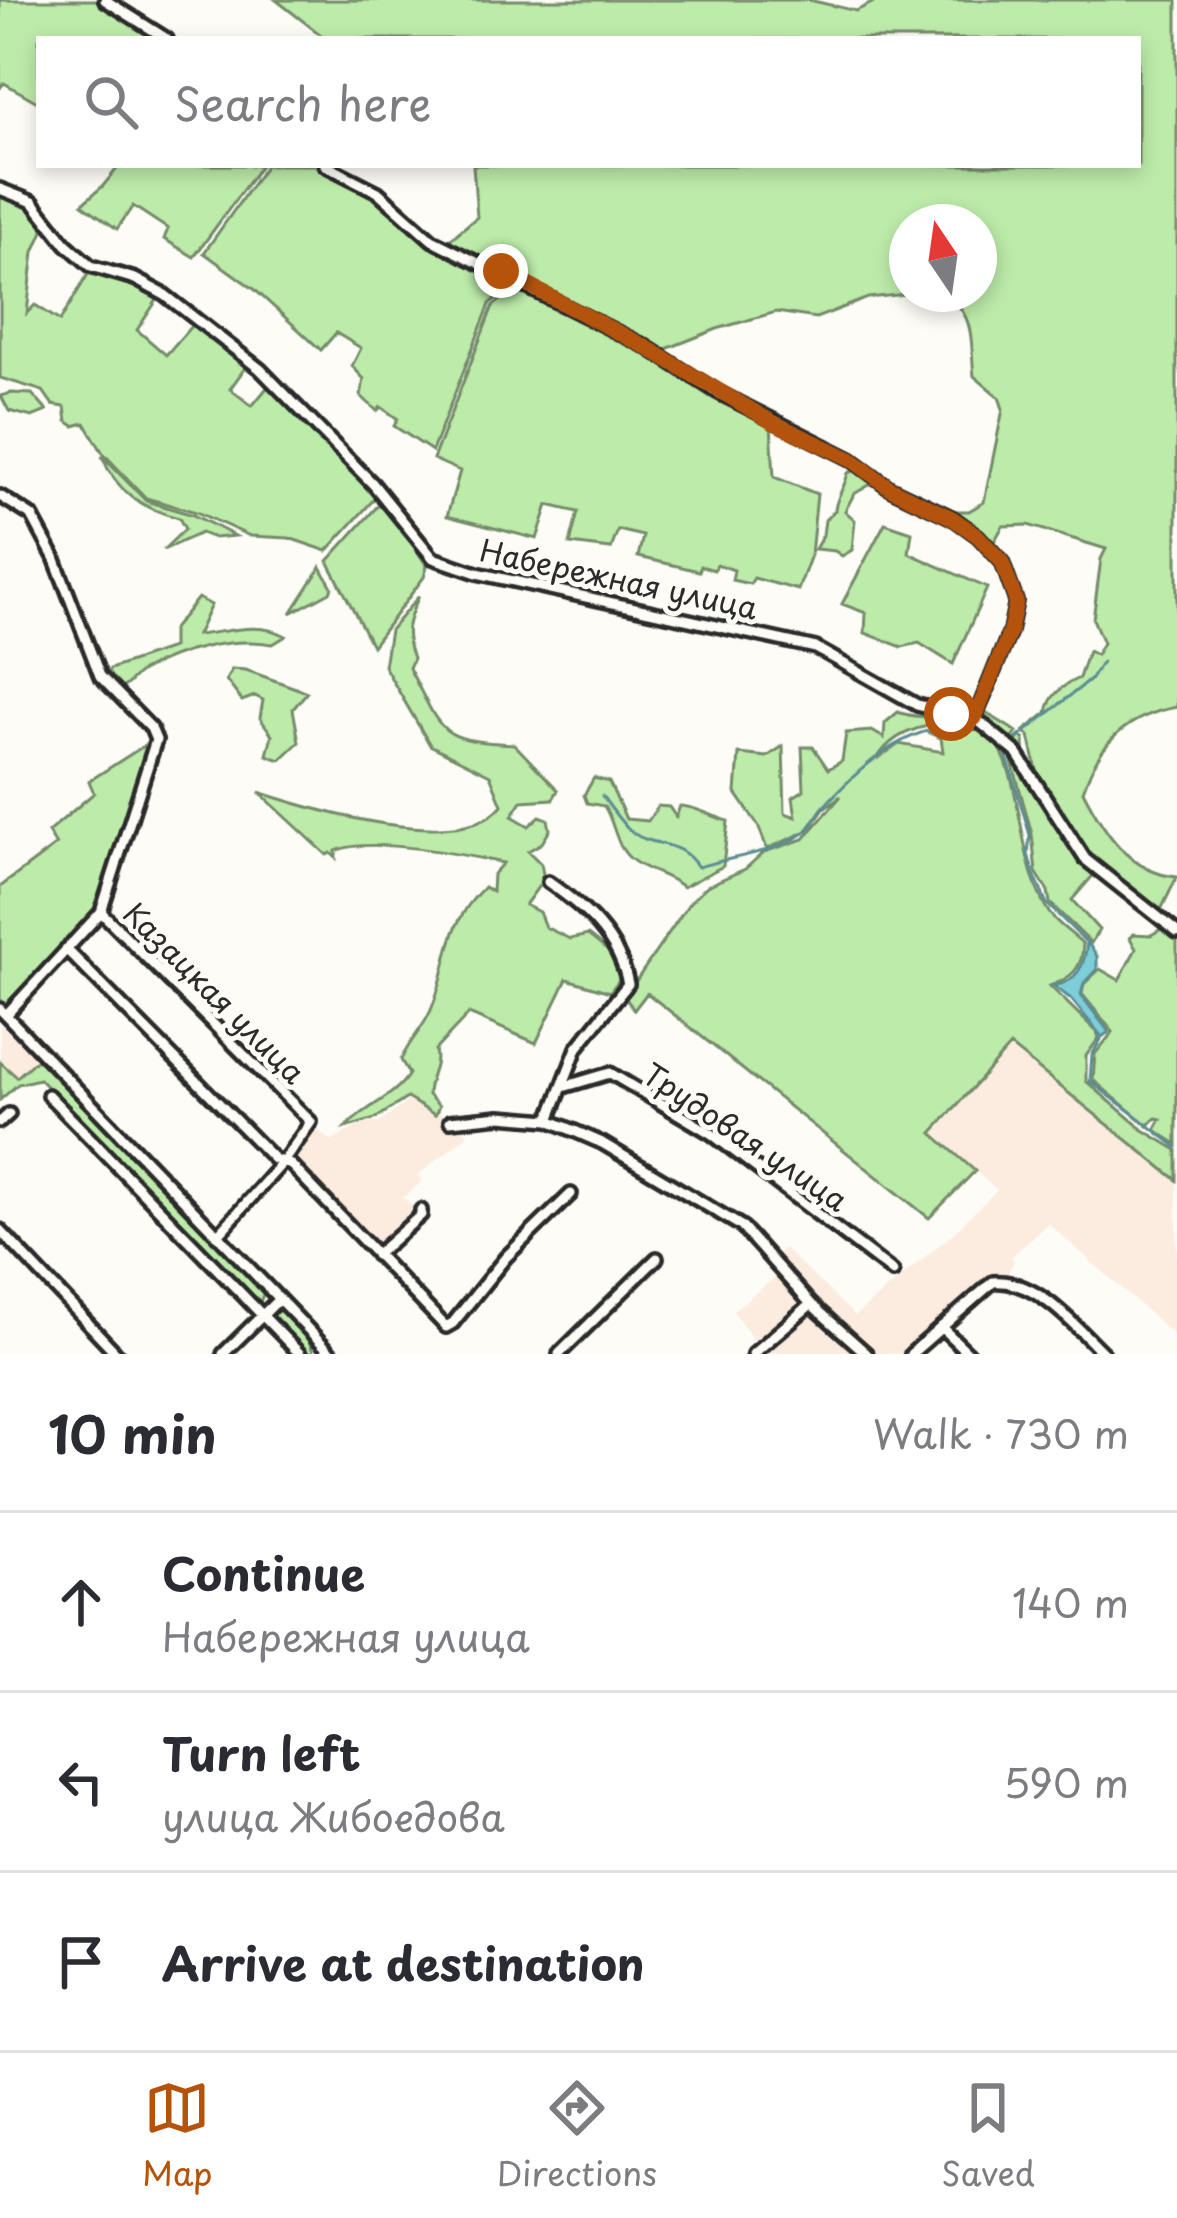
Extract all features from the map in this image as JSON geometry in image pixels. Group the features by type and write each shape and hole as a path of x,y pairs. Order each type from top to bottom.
{"street":[{"path":"105,0 162,36"},
{"path":"331,168 378,192 432,240 644,346 716,392 851,459 890,488 978,536 1002,562 1016,601 978,720 1016,752 1085,859 1177,932"},
{"name":"Набережная улица","path":"0,189 33,202 66,244 91,266 135,279 165,295 260,369 374,484 434,558 477,573 816,648 917,705 978,720"},
{"path":"0,496 32,516 54,557 100,676 151,728 156,740 100,913 3,1012 332,1354"},
{"path":"548,882 580,904 603,929 628,984 577,1048 549,1120"},
{"name":"Казацкая улица","path":"100,913 311,1122 218,1236"},
{"path":"66,950 274,1160 292,1165 446,1327 506,1256 571,1194"},
{"name":"Трудовая улица","path":"563,1087 610,1073 712,1134 892,1272"},
{"path":"48,1095 300,1354"},
{"path":"450,1121 500,1116 549,1120 602,1143 741,1226 811,1304 867,1354"},
{"path":"376,1255 421,1210"},
{"path":"0,1230 117,1354"},
{"path":"559,1354 657,1258"},
{"path":"911,1354 994,1282 1010,1280 1063,1315 1104,1354"},
{"path":"223,1354 278,1300"},
{"path":"753,1354 811,1304"},
{"path":"941,1327 969,1354"}],"shaded area":[{"path":"0,1024 37,1059 17,1077 0,1062"},
{"path":"1010,1046 1112,1124 1177,1182 1177,1338 1048,1223 1011,1257 1014,1261 1007,1275 970,1293 906,1354 763,1354 733,1311 778,1275 767,1261 784,1248 855,1316 997,1190 932,1133"},
{"path":"412,1098 457,1122 468,1135 418,1175 422,1181 403,1198 419,1211 378,1249 293,1154 313,1127 332,1141 372,1118 378,1124"}],"green space":[{"path":"0,0 98,0 156,36 36,36 36,101 4,83 0,88"},
{"path":"276,0 809,0 856,11 878,0 1177,0 1177,707 1143,717 1117,734 1097,759 1083,791 1109,834 1131,858 1160,874 1177,877 1158,916 1086,858 1041,788 1024,731 1047,713 1058,691 1079,678 1088,651 1096,655 1103,643 1093,619 1106,549 1028,525 1003,526 992,545 949,511 969,511 984,502 1003,409 999,397 974,376 969,326 963,312 997,312 997,204 889,204 889,296 868,298 816,318 776,312 661,351 448,241 477,217 473,168 1141,168 1141,36 322,36"},
{"path":"118,168 259,168 194,257 164,239 168,229 133,206 117,229 82,204"},
{"path":"264,168 324,168 377,196 440,249 525,286 504,291 490,304 432,451 394,426 398,419 381,407 377,411 361,396 364,379 352,366 361,348 336,333 321,350 254,289 204,253"},
{"path":"0,195 31,207 46,224 34,252 27,313 35,305 60,321 90,271 135,283 159,297 137,330 166,355 192,325 247,365 230,389 252,406 270,384 372,487 375,498 327,551 289,538 250,536 196,512 146,498 103,453 85,423 74,426 67,421 65,407 53,405 43,391 0,378"},
{"path":"533,290 771,424 774,477 817,494 811,555 798,590 754,578 750,584 732,580 734,570 717,564 714,570 701,566 699,571 638,557 643,536 618,530 611,549 570,544 578,512 548,505 537,539 447,516 460,471 433,459 493,306 509,293"},
{"path":"32,394 47,411 32,417 9,411 1,396"},
{"path":"102,456 146,501 193,515 235,536 214,538 201,533 163,550 185,529 179,518 132,497 115,480"},
{"path":"858,469 871,484 854,494 845,511 855,520 852,550 842,556 815,549 848,473"},
{"path":"383,500 427,566 424,577 372,646 328,561"},
{"path":"885,523 912,532 909,553 987,588 953,664 919,643 902,647 865,633 866,613 842,604"},
{"path":"321,567 330,592 291,613"},
{"path":"419,596 408,627 413,658 409,668 437,720 456,736 514,744 558,790 553,799 522,801 512,816 529,826 540,816 548,819 550,830 542,843 528,851 541,864 544,879 525,905 539,912 545,927 570,939 588,935 613,955 621,977 610,992 567,979 536,1043 469,1014 435,1050 428,1095 439,1106 435,1115 407,1098 375,1119 345,1128 409,1074 401,1060 431,1010 454,931 484,887 492,892 493,874 503,863 370,845 336,851 336,858 259,792 348,817 421,828 482,820 502,805 490,775 430,745 384,666 390,630"},
{"path":"198,598 211,605 197,635 254,628 286,636 273,644 240,642 189,651 142,671 120,689 107,676 110,669 172,648 172,630"},
{"path":"232,669 307,692 293,709 299,742 280,760 267,755 272,735 260,718 263,700 255,696 242,701 226,680"},
{"path":"983,711 1017,732 1006,748 991,726 944,724 899,737 877,759 899,744 943,752 941,738 927,732 942,727 990,731 1010,773 1038,890 1051,915 1083,944 1074,971 1050,986 1097,1032 1099,1038 1086,1056 1086,1081 1142,1129 1177,1150 1177,1180 1010,1046 932,1133 975,1171 929,1218 647,993 634,1010 625,997 690,902 707,886 745,869 764,852 804,839 841,796 824,808 809,830 767,849 758,825 736,793 739,754 767,757 783,746 785,813 796,817 793,797 804,790 802,747 813,747 828,769 842,761 846,733 872,731 884,738 885,723 898,712 941,717"},
{"path":"1020,736 1038,793 1096,872 1072,900 1099,930 1091,943 1050,903 1036,872 1032,834 1009,751"},
{"path":"151,745 97,909 7,1006 0,999 0,887 56,845 48,832 94,793 89,781"},
{"path":"594,778 609,782 626,819 648,821 658,806 669,807 676,817 680,806 728,821 723,866 683,887 636,863 622,848 604,806 587,803 584,795"},
{"path":"1163,928 1177,937 1177,1144 1155,1130 1161,1119 1148,1126 1093,1080 1095,1054 1113,1032 1082,994 1084,984 1100,969 1119,980 1136,949 1130,938 1133,934 1151,935"},
{"path":"37,1059 264,1292 258,1307 39,1079 18,1084 0,1100 0,1062 17,1077"},
{"path":"274,1311 280,1311 308,1339 314,1354 306,1354 274,1320"}],"water":[{"path":"1087,942 1097,956 1097,969 1084,983 1081,995 1109,1032 1102,1037 1054,986 1079,971"}],"waterway":[{"path":"1011,743 1091,679 1102,662"},
{"path":"602,796 632,832 680,850 698,867 793,840 859,771 914,735 957,726 980,727"},
{"path":"1004,747 1030,835 1033,872 1047,904 1085,941"},
{"path":"1101,1039 1092,1055 1090,1081 1177,1147"}],"route":[{"path":"501,271 644,346 716,392 851,459 890,488 978,536 1002,562 1016,601 1010,631 975,718 951,714"}]}
